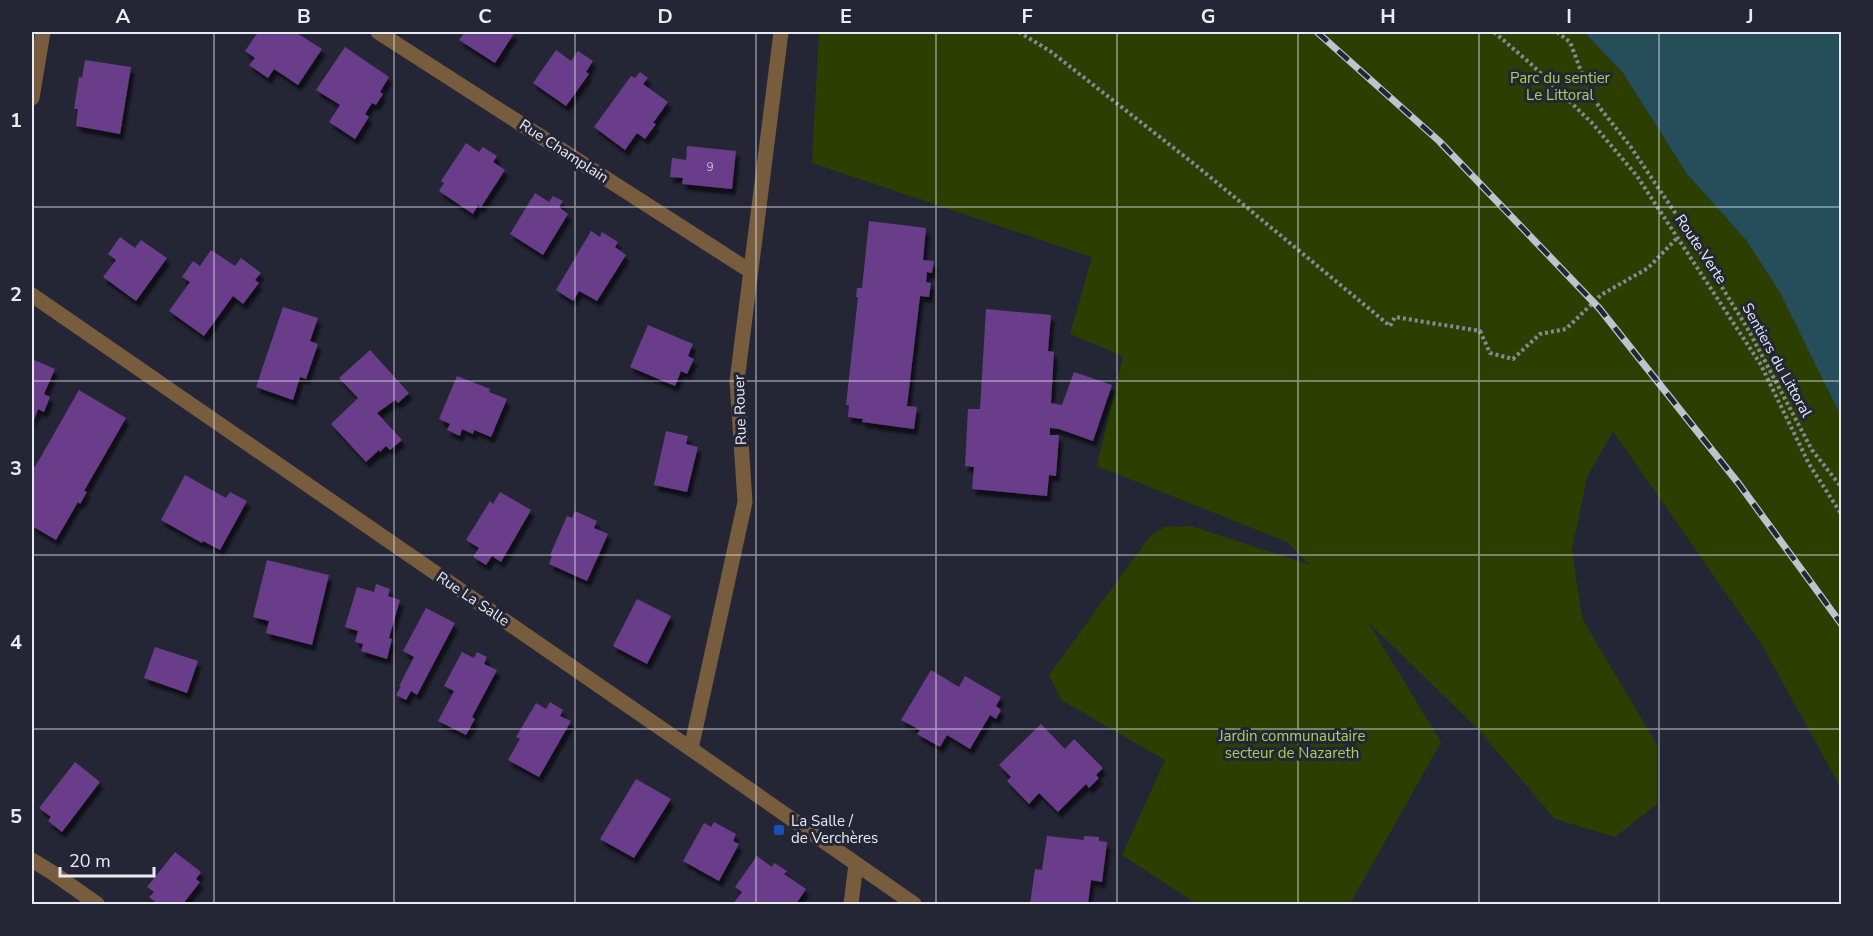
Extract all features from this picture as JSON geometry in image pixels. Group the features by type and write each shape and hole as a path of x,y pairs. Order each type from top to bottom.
{"street":[{"path":"32,98 43,32"},
{"name":"Rue Champlain","path":"378,32 750,271"},
{"name":"Rue Rouer","path":"691,749 745,502 737,381 781,32"},
{"name":"Rue La Salle","path":"32,296 914,904"},
{"path":"32,860 97,904"},
{"path":"851,904 856,864"}],"path":[{"path":"1019,32 1050,51 1198,168 1390,326 1395,317 1480,331 1490,353 1513,359 1540,334 1566,329 1600,296 1648,268 1678,237"},
{"name":"Route Verte","path":"1494,32 1592,123 1637,176 1761,365 1809,464 1842,515"},
{"name":"Sentiers du Littoral","path":"1557,32 1570,42 1588,90 1599,108 1630,146 1686,229 1749,331 1812,450 1842,488"}],"green space":[{"path":"819,32 1584,32 1623,73 1687,174 1746,240 1779,291 1841,416 1841,788 1762,645 1613,431 1587,477 1572,550 1582,618 1657,745 1657,804 1615,837 1555,819 1477,728 1368,622 1441,742 1350,904 1197,904 1122,855 1165,760 1061,700 1049,675 1150,536 1165,527 1191,526 1310,565 1287,542 1097,466 1123,356 1070,334 1092,257 812,163"}],"water":[{"path":"1584,32 1841,32 1841,416 1779,291 1746,240 1687,174 1623,73"}],"building":[{"path":"258,32 295,32 322,49 298,85 274,69 268,78 249,65 255,58 245,51"},
{"path":"465,32 515,32 495,63 459,40"},
{"path":"345,47 389,77 380,92 383,94 376,105 372,103 365,114 369,117 355,139 329,122 340,105 316,90"},
{"path":"556,50 571,61 578,51 593,61 586,72 589,74 566,106 533,83"},
{"path":"85,60 131,67 120,134 76,126 78,109 74,109 79,77 82,78"},
{"path":"640,72 648,78 643,84 668,102 645,139 637,133 625,150 594,127 631,76 635,78"},
{"path":"466,143 479,152 483,147 497,156 493,162 505,170 481,207 478,205 473,214 439,191 444,183 441,181"},
{"path":"687,146 736,151 732,189 682,184 683,178 670,177 672,158 686,160"},
{"path":"535,193 549,202 553,196 563,201 559,207 568,214 543,255 510,234"},
{"path":"869,221 926,228 923,260 934,261 932,273 927,272 926,282 931,283 929,297 920,296 907,406 917,407 914,429 862,422 863,419 848,417 849,405 846,405 858,297 856,297 857,288 862,288"},
{"path":"591,231 600,237 602,232 618,242 615,247 626,255 597,301 579,291 573,301 556,290"},
{"path":"120,237 135,248 141,240 167,258 136,301 103,277 116,260 108,254"},
{"path":"211,250 235,266 241,258 261,273 255,280 259,283 243,304 233,296 204,336 169,311 190,282 182,277 193,261 200,266"},
{"path":"283,307 318,318 310,341 318,344 306,379 300,377 293,400 256,387"},
{"path":"986,309 1051,315 1048,351 1054,352 1051,403 1062,405 1074,372 1112,385 1093,441 1050,428 1050,435 1059,435 1056,476 1049,475 1047,496 972,489 974,467 965,466 968,409 980,409"},
{"path":"648,325 693,344 688,356 694,359 687,374 681,371 675,386 630,367"},
{"path":"370,350 409,393 398,403 395,400 377,413 402,440 390,450 386,446 380,452 379,450 366,462 331,424 358,398 339,378"},
{"path":"32,359 55,369 44,394 50,397 44,412 38,409 32,425"},
{"path":"457,376 490,389 489,392 507,399 491,437 474,430 473,434 462,429 460,436 447,430 450,424 439,419"},
{"path":"79,390 126,418 84,491 87,492 80,504 78,502 56,540 32,526 32,465 35,467"},
{"path":"666,431 688,436 686,444 698,447 687,492 654,485"},
{"path":"185,475 226,498 230,492 247,501 220,550 203,541 202,543 161,520"},
{"path":"500,492 531,510 501,562 492,556 486,565 473,557 479,548 466,540 490,501 493,504"},
{"path":"575,511 597,521 594,528 608,534 587,581 549,564 552,556 550,555 567,516 572,518"},
{"path":"267,560 329,575 312,645 266,633 269,621 253,617"},
{"path":"376,584 390,589 388,596 400,600 389,638 392,639 387,659 361,651 363,644 355,642 358,631 345,627 357,587 374,592"},
{"path":"637,599 671,616 647,664 613,646"},
{"path":"426,608 455,623 417,695 411,691 406,700 396,695 414,657 403,651"},
{"path":"155,647 198,661 187,693 144,678"},
{"path":"462,652 474,658 477,652 487,657 484,664 497,670 472,717 475,719 466,735 438,721 454,691 444,686"},
{"path":"931,670 959,687 965,676 1001,697 996,706 1001,710 996,719 990,715 970,749 947,735 940,747 917,734 920,730 901,720"},
{"path":"550,702 563,710 560,716 571,721 539,777 508,760 520,739 516,737 536,703 546,709"},
{"path":"1041,724 1065,749 1074,739 1103,768 1096,775 1099,778 1089,788 1086,784 1058,812 1039,793 1029,804 1007,781 1011,777 999,765"},
{"path":"75,762 100,782 62,832 48,821 51,817 39,808"},
{"path":"636,779 671,799 634,858 600,839"},
{"path":"714,822 736,834 733,841 739,844 719,881 683,861 704,823 711,827"},
{"path":"1047,836 1084,840 1084,836 1099,837 1099,841 1107,842 1102,882 1091,880 1088,904 1030,904 1035,869 1042,870"},
{"path":"175,852 201,872 196,879 200,882 183,904 158,904 149,897 154,892 147,887"},
{"path":"757,856 772,867 774,863 787,871 784,874 806,889 796,904 733,904 742,892 735,887"}],"railway":[{"path":"1317,32 1439,141 1599,308 1739,484 1842,625"}],"place":[{"name":"La Salle / de Verchères","path":"779,830"}],"park label":[{"name":"Parc du sentier Le Littoral","path":"1560,86"},
{"name":"Jardin communautaire secteur de Nazareth","path":"1292,744"}]}
